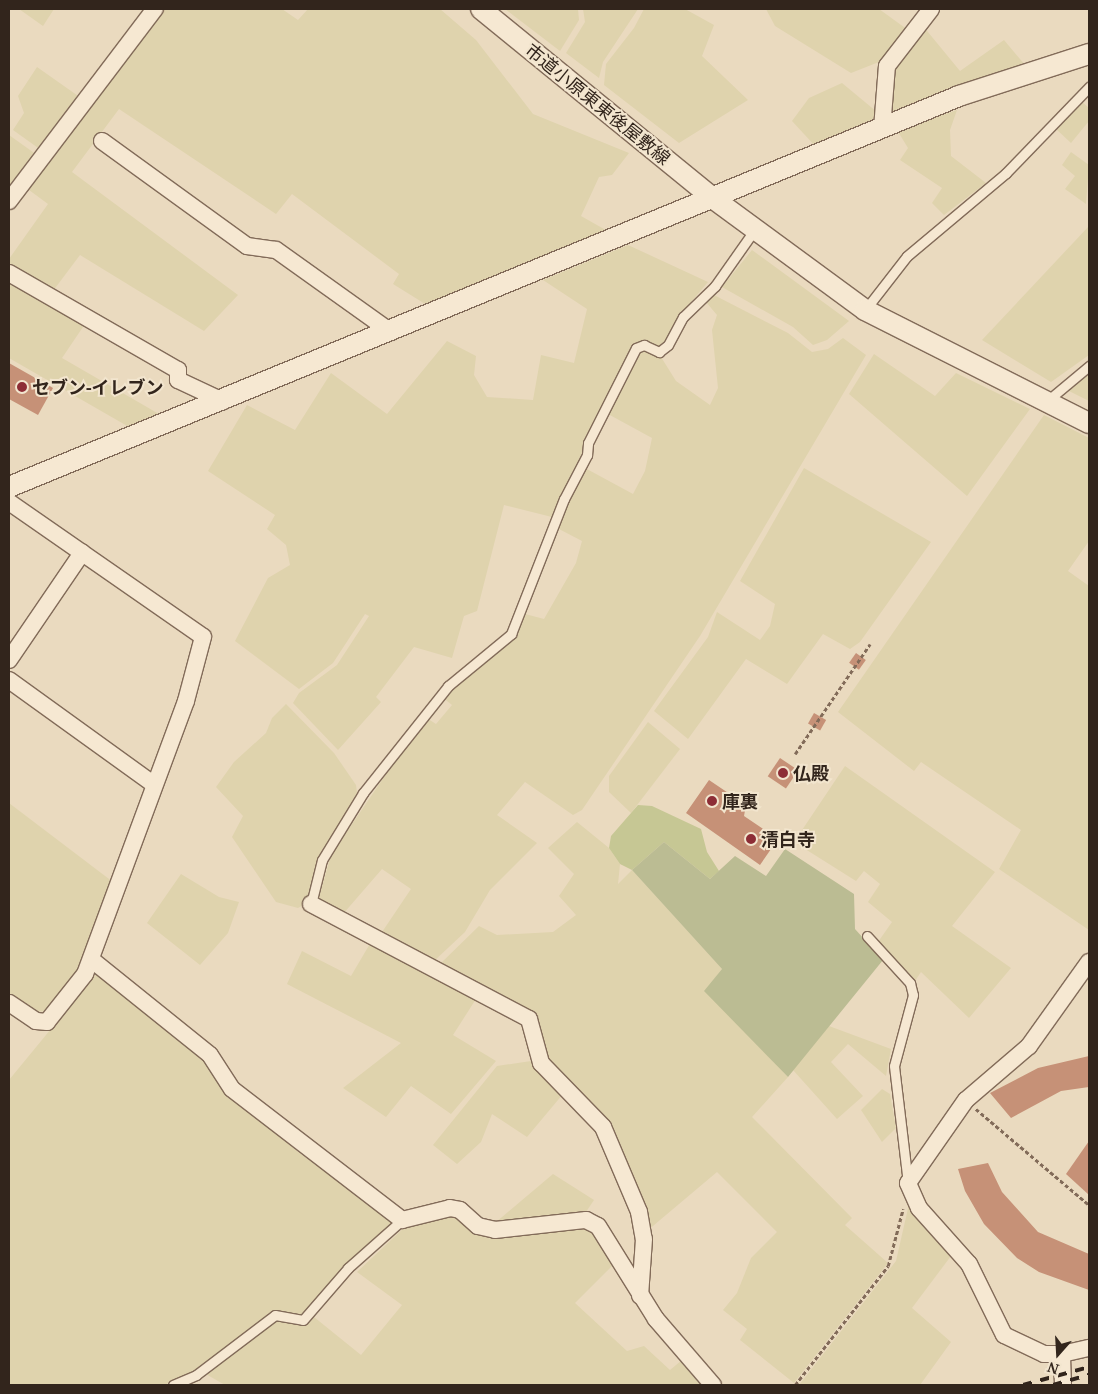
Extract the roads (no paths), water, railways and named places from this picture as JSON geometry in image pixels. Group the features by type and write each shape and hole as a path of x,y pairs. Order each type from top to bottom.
{"street":[{"path":"9,201 155,9"},
{"name":"市道小原東東後屋敷線","path":"481,9 714,199 865,310 1089,423"},
{"path":"882,129 886,66 931,9"},
{"path":"9,487 714,199 959,96 1089,54"},
{"path":"102,141 247,246 276,250 390,332"},
{"path":"9,273 178,370 178,380 223,401"},
{"path":"9,502 82,552 158,610 203,638 186,701 153,784 92,960 85,974 47,1022 36,1021 9,1003"},
{"path":"9,660 82,552"},
{"path":"9,680 153,784"},
{"path":"311,904 529,1019 541,1063 603,1127 639,1212 644,1239 640,1296"},
{"path":"92,960 210,1055 232,1090 402,1220 450,1208 460,1210 478,1226 494,1230 586,1220 598,1226 640,1296 713,1385"},
{"path":"1089,962 1029,1046 966,1100 908,1183 919,1208 969,1264 1004,1335 1044,1354 1062,1354 1089,1348"},
{"path":"1062,1354 1063,1385"}],"lane":[{"path":"865,310 908,256 1006,173 1089,87"},
{"path":"311,904 322,860 363,793 448,686 511,634 564,499 587,455 588,443 636,348 644,345 659,352 668,345 683,317 715,286 755,229"},
{"path":"1047,401 1089,366"},
{"path":"867,936 910,983 913,994 894,1066 908,1183"},
{"path":"172,1385 196,1375 275,1316 303,1320 348,1268 402,1220"}],"railway":[{"path":"1023,1385 1089,1367"},
{"path":"1053,1385 1089,1375"}],"place":[{"name":"セブン-イレブン","path":"22,387"},
{"name":"仏殿","path":"783,773"},
{"name":"庫裏","path":"712,801"},
{"name":"清白寺","path":"751,839"}]}
